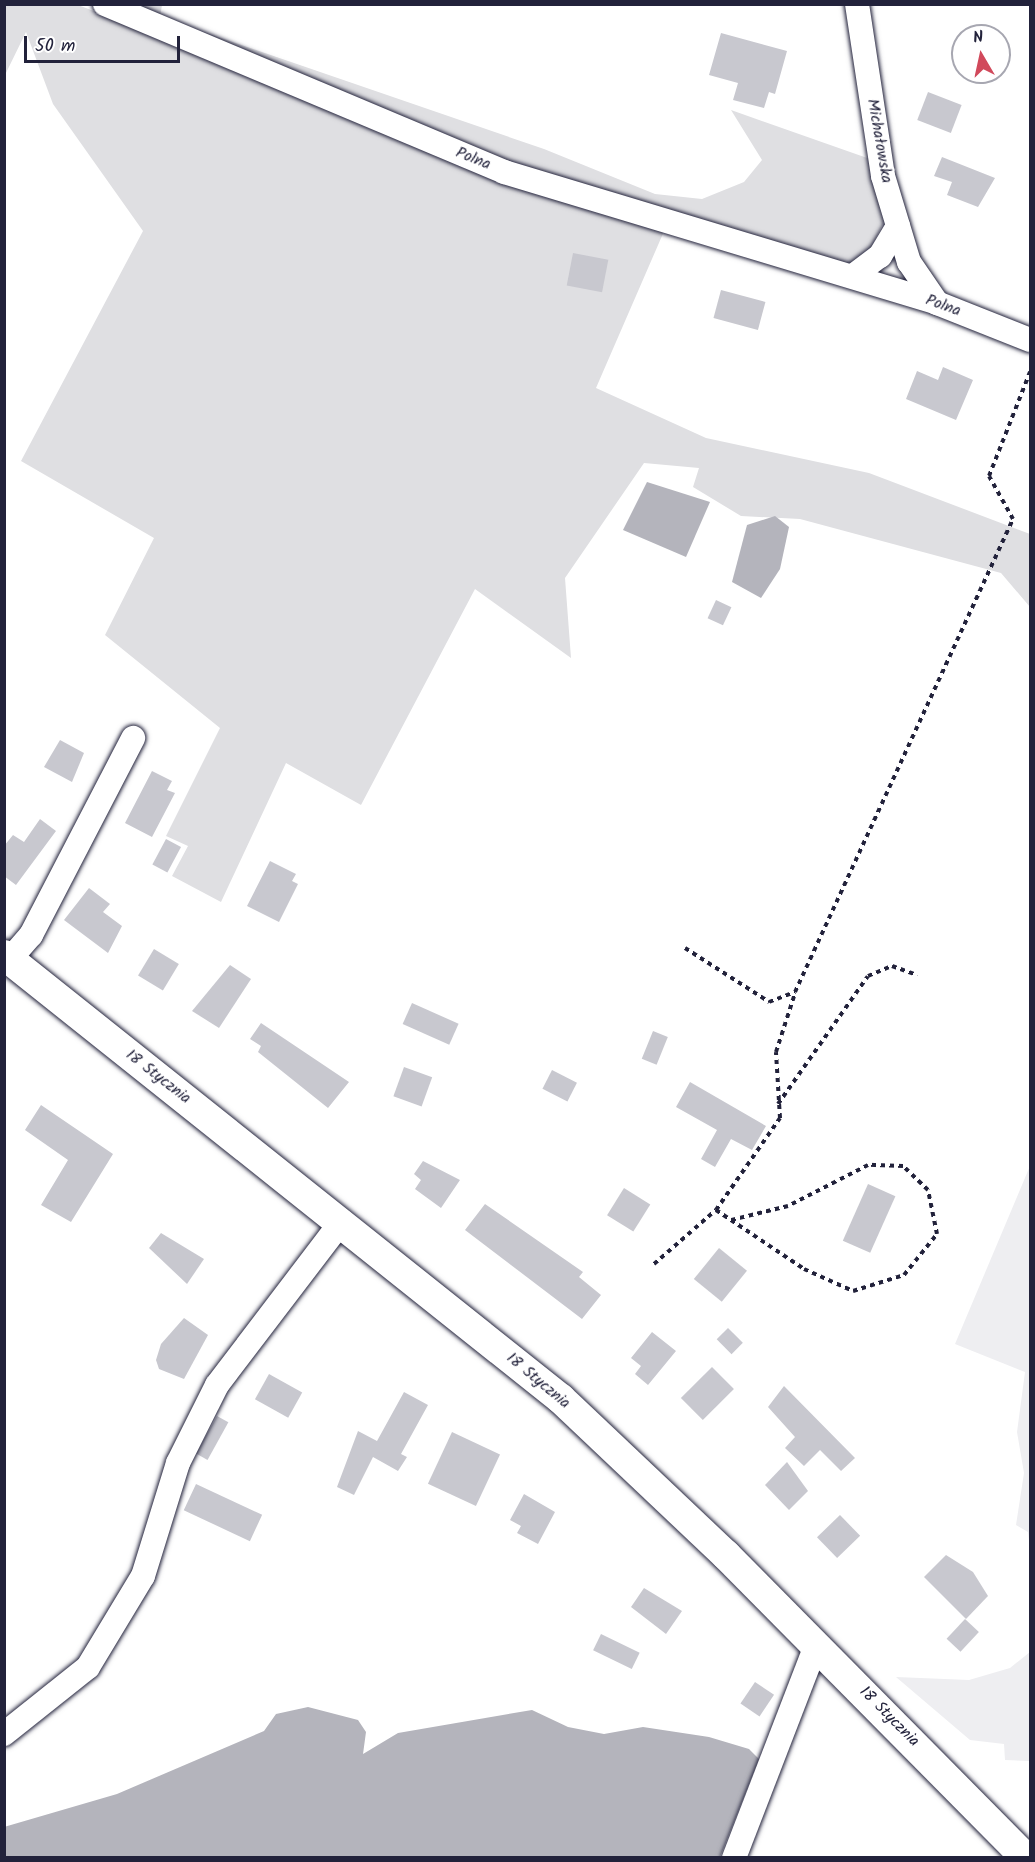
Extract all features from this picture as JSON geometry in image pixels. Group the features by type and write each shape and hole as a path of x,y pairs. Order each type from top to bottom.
{"street":[{"name":"Polna","path":"105,4 504,172 853,276 937,303 1030,340"},
{"name":"Michałowska","path":"857,4 882,176 909,262 937,303"},
{"path":"853,276 880,256 898,226"},
{"path":"7,957 31,935 133,738"},
{"name":"18 Stycznia","path":"7,957 342,1221 561,1399 816,1645 1026,1857"},
{"path":"4,1734 88,1667 143,1576 178,1463 217,1385 342,1221"},
{"path":"734,1857 816,1645"}],"path":[{"path":"654,1264 716,1210 780,1118 777,1105 776,1052 795,992 1013,519 989,476 1030,372"},
{"path":"685,948 769,1002 795,992"},
{"path":"777,1105 868,976 892,966 917,975"},
{"path":"716,1210 804,1269 853,1291 904,1275 937,1234 928,1190 903,1166 868,1165 788,1206 731,1220"}],"shaded area":[{"path":"5,5 78,5 665,229 596,388 706,438 869,473 1030,534 1030,607 1001,573 800,519 741,516 693,487 699,468 644,463 565,578 571,658 475,589 361,805 286,763 221,902 172,876 188,846 166,836 220,728 105,635 154,538 21,461 143,231 53,104 26,32 5,75"},
{"path":"129,5 162,5 160,17 544,149 655,194 702,199 744,182 762,160 731,110 870,159 886,217 868,254 846,266 509,162"},
{"path":"647,482 710,502 686,557 623,530"},
{"path":"775,516 789,527 780,569 761,598 732,582 747,525"},
{"path":"1030,1166 1030,1550 1028,1532 1016,1525 1024,1473 1017,1432 1025,1372 955,1344"},
{"path":"1030,1652 1030,1761 1005,1760 1004,1744 970,1740 896,1677 969,1680 1010,1668"},
{"path":"308,1707 358,1720 366,1732 363,1754 398,1733 532,1710 568,1727 604,1734 643,1727 709,1737 749,1749 759,1759 720,1857 5,1858 4,1827 117,1794 264,1731 276,1714"}],"building":[{"path":"721,33 787,51 775,94 769,92 764,108 733,100 738,83 709,75"},
{"path":"928,92 962,105 951,133 917,120"},
{"path":"942,157 995,178 978,207 947,195 952,182 934,176"},
{"path":"573,253 608,260 602,292 567,285"},
{"path":"721,290 765,302 758,330 713,318"},
{"path":"943,367 973,380 956,420 906,399 917,371 938,380"},
{"path":"716,600 731,607 723,625 708,618"},
{"path":"60,740 84,753 72,782 44,767"},
{"path":"152,771 172,781 167,790 175,793 152,837 125,823"},
{"path":"40,819 56,831 16,885 4,876 4,846 13,835 24,842"},
{"path":"166,839 181,847 167,873 152,865"},
{"path":"270,861 296,874 292,881 298,884 279,922 247,906"},
{"path":"89,888 110,904 103,912 122,926 108,953 64,920"},
{"path":"154,949 179,964 163,991 138,976"},
{"path":"230,965 251,979 219,1028 192,1011"},
{"path":"412,1003 459,1024 449,1045 403,1024"},
{"path":"261,1023 349,1082 328,1108 258,1052 261,1046 250,1039"},
{"path":"653,1031 668,1037 657,1065 642,1059"},
{"path":"404,1067 432,1077 422,1106 393,1096"},
{"path":"552,1070 577,1083 567,1101 542,1089"},
{"path":"690,1082 766,1126 752,1150 731,1139 715,1167 701,1159 717,1130 676,1107"},
{"path":"41,1105 113,1154 71,1222 41,1205 68,1160 25,1130"},
{"path":"423,1161 460,1180 441,1208 415,1189 421,1180 414,1174"},
{"path":"868,1184 895,1196 870,1253 843,1241"},
{"path":"624,1188 650,1204 633,1232 607,1215"},
{"path":"485,1204 583,1272 579,1277 601,1295 582,1319 465,1230"},
{"path":"161,1233 204,1259 187,1284 149,1248"},
{"path":"719,1248 747,1271 722,1302 694,1279"},
{"path":"184,1318 208,1335 184,1379 159,1369 156,1360 161,1344"},
{"path":"728,1328 743,1343 732,1354 717,1339"},
{"path":"652,1332 676,1351 648,1385 635,1374 641,1366 631,1358"},
{"path":"712,1367 734,1389 703,1420 681,1398"},
{"path":"269,1374 302,1392 288,1418 255,1399"},
{"path":"784,1386 855,1458 841,1471 820,1450 804,1466 785,1448 795,1437 768,1407"},
{"path":"404,1392 428,1405 401,1454 407,1457 398,1471 373,1457 354,1495 337,1487 358,1431 377,1441"},
{"path":"217,1416 228,1422 208,1460 196,1454"},
{"path":"452,1432 500,1454 476,1506 428,1484"},
{"path":"787,1462 808,1491 789,1510 765,1485"},
{"path":"196,1484 262,1515 250,1541 184,1510"},
{"path":"524,1494 555,1512 538,1544 517,1533 521,1526 510,1520"},
{"path":"840,1515 860,1536 837,1558 817,1537"},
{"path":"946,1555 973,1572 988,1596 966,1619 924,1577"},
{"path":"644,1588 682,1611 666,1634 631,1607"},
{"path":"965,1619 979,1632 960,1652 947,1639"},
{"path":"601,1634 640,1653 632,1669 593,1650"},
{"path":"755,1682 774,1695 760,1716 740,1704"}]}
